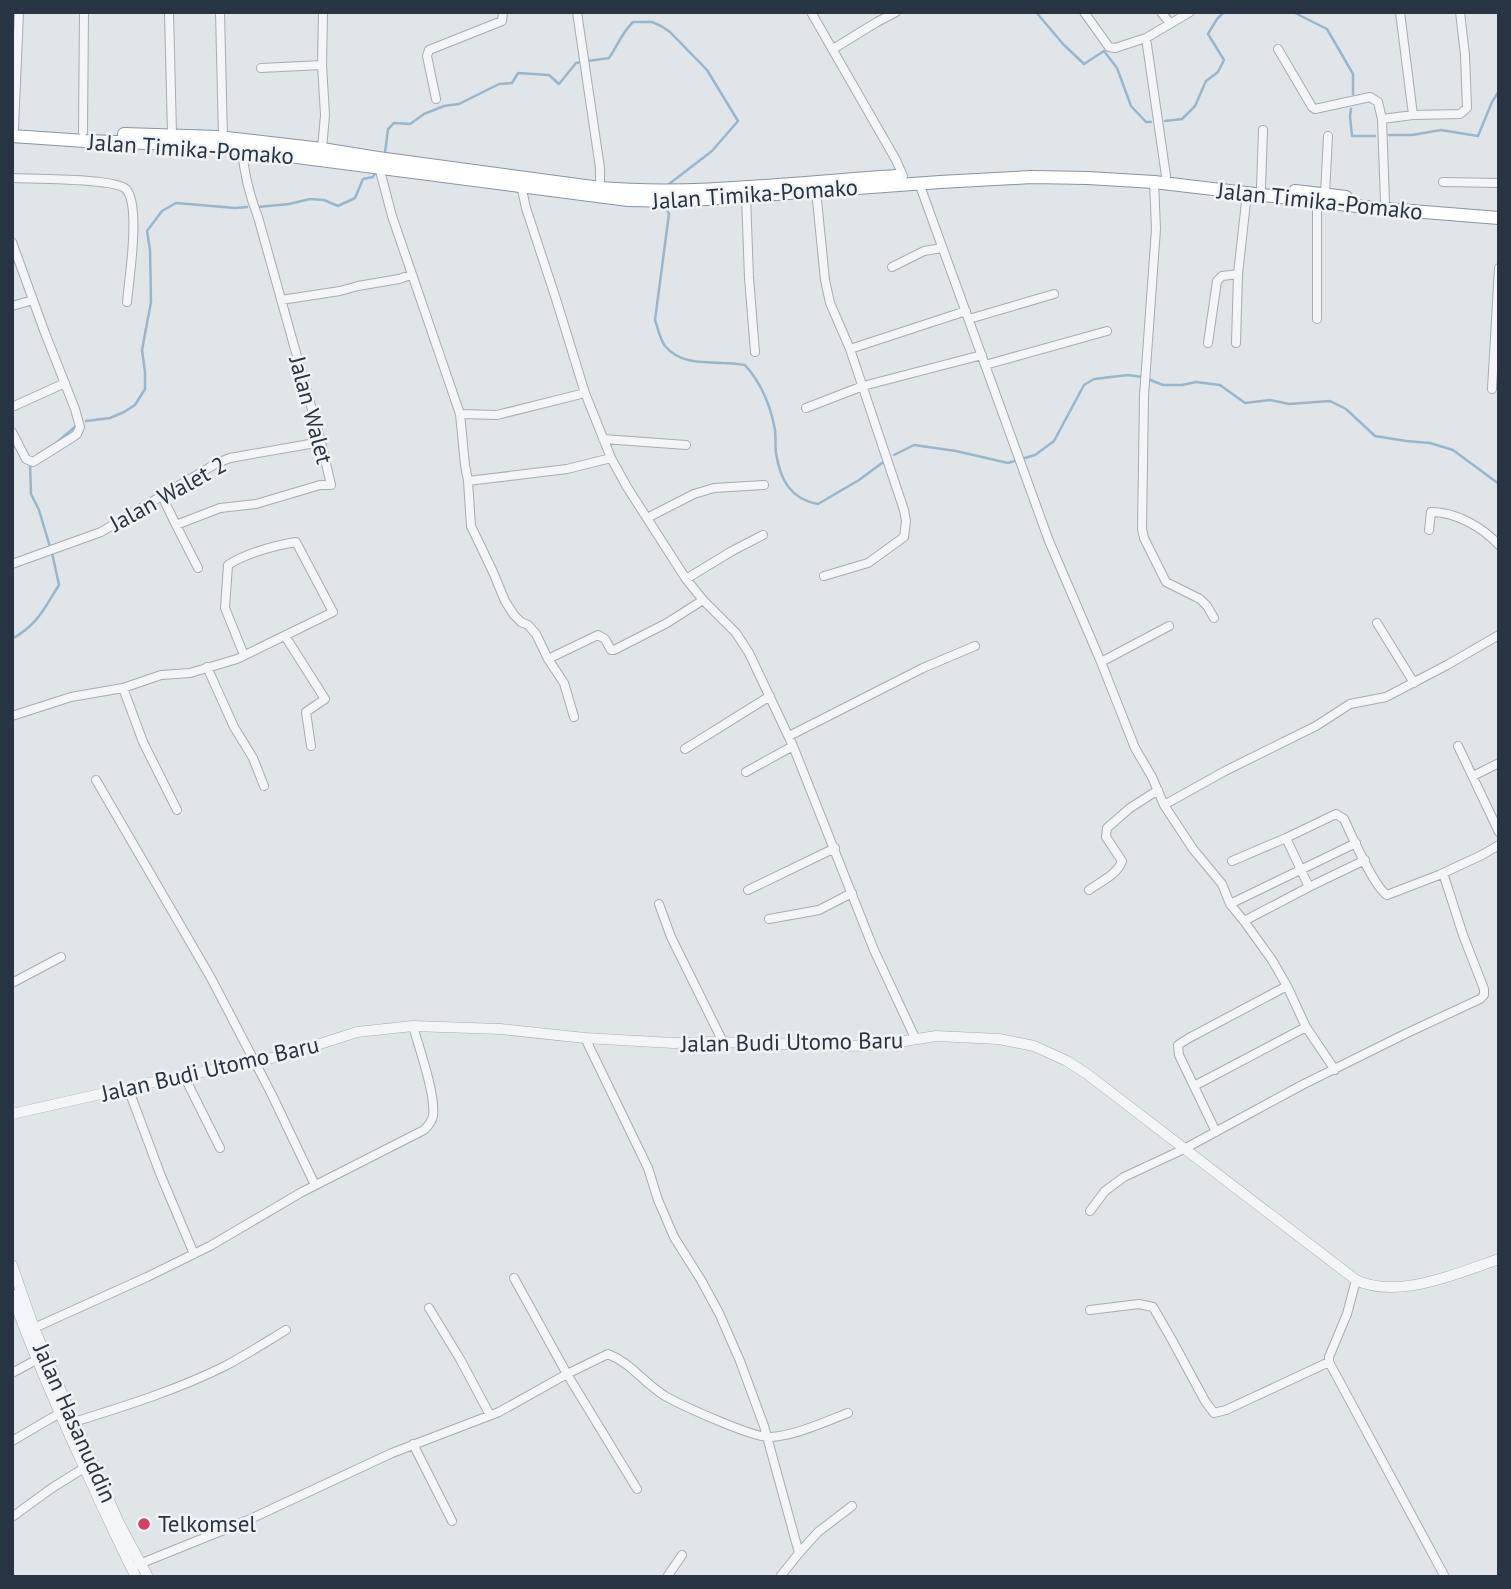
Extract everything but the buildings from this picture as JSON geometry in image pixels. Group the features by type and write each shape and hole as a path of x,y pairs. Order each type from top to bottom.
{"highway":[{"name":"Jalan Timika-Pomako","path":"13,131 172,134 223,138 321,149 521,186 628,200 746,196 1032,177 1216,180 1321,198 1499,218"},
{"name":"Jalan Timika-Pomako","path":"13,131 85,141 242,149 379,167 419,168 600,188 682,191 1034,169 1107,172 1247,192 1499,210"}],"street":[{"path":"13,131 19,12"},
{"path":"83,132 84,12"},
{"path":"169,12 172,134"},
{"path":"220,12 223,138"},
{"path":"321,149 325,125 323,12"},
{"path":"436,99 427,56 429,50 502,22 503,12"},
{"path":"577,12 600,168 600,188"},
{"path":"811,12 903,176"},
{"path":"834,49 896,12"},
{"path":"1084,12 1109,47 1115,48 1146,38 1190,12"},
{"path":"1161,12 1170,23"},
{"path":"1401,12 1413,116"},
{"path":"1382,119 1460,114 1467,108 1460,12"},
{"path":"1146,38 1160,179 1144,396 1142,529 1166,582 1200,599 1214,618"},
{"path":"1278,49 1312,107 1318,109 1373,98 1380,106 1385,202"},
{"path":"261,68 322,65"},
{"path":"1261,187 1263,130"},
{"path":"1317,319 1321,198 1328,136"},
{"name":"Jalan Walet","path":"176,525 220,508 256,504 320,485 331,485 258,217 249,194 242,149"},
{"path":"379,167 411,275 460,414 471,526 505,601 514,615 536,634 564,683 574,717"},
{"path":"12,178 103,183 120,185 127,190 134,219 127,302"},
{"path":"1443,182 1498,181"},
{"path":"919,183 1056,561 1101,662 1135,748 1164,805 1193,849 1222,884 1230,904 1272,960 1306,1027 1335,1070"},
{"path":"521,186 585,393 611,458 686,579 742,642 789,736 874,950 916,1040"},
{"path":"816,191 827,291 863,386 906,521 904,537 868,563 824,576"},
{"path":"1236,343 1238,274 1247,192"},
{"path":"746,196 755,352"},
{"path":"12,242 80,423 80,430 73,437 59,447 30,460 12,432"},
{"path":"892,267 924,251 942,248"},
{"path":"1492,388 1499,268"},
{"path":"1208,343 1217,282 1222,276 1238,274"},
{"path":"281,300 340,291 411,275"},
{"path":"850,349 967,315 1054,294"},
{"path":"12,306 33,300"},
{"path":"985,365 1107,331"},
{"path":"806,408 863,386 982,355"},
{"path":"12,407 65,383"},
{"path":"460,414 497,415 585,393"},
{"path":"603,439 686,445"},
{"name":"Jalan Walet 2","path":"12,564 101,532 217,463 230,458 321,442"},
{"path":"468,481 566,469 611,458"},
{"path":"647,517 714,488 764,485"},
{"path":"162,496 198,568"},
{"path":"1429,530 1431,512 1442,512 1481,528 1499,545"},
{"path":"686,579 763,536"},
{"path":"12,716 71,697 123,688 161,675 190,673 244,655 333,612 296,542 240,557 228,565 225,608 244,655"},
{"path":"548,659 598,635 614,650 657,629 702,600"},
{"path":"1377,623 1413,683"},
{"path":"1101,662 1169,626"},
{"path":"1164,805 1316,726 1350,704 1386,697 1499,635"},
{"path":"285,636 325,699 306,712 312,746"},
{"path":"789,736 923,668 975,646"},
{"path":"207,667 234,727 253,758 264,786"},
{"path":"123,688 143,742 177,810"},
{"path":"685,749 770,696"},
{"path":"746,772 793,746"},
{"path":"1458,746 1499,832"},
{"path":"1472,776 1499,763"},
{"path":"96,780 211,978 315,1185"},
{"path":"1089,890 1118,870 1122,864 1106,837 1107,828 1130,808 1158,790"},
{"path":"1232,861 1336,814 1344,819 1382,892 1387,895 1443,873 1499,845"},
{"path":"1286,838 1309,887"},
{"path":"1230,904 1356,843"},
{"path":"748,890 835,848"},
{"path":"1244,921 1365,860"},
{"path":"1090,1212 1112,1184 1124,1177 1184,1149 1302,1085 1480,999 1484,995 1484,989 1463,936 1443,873"},
{"path":"769,919 819,910 852,893"},
{"path":"659,904 668,931 723,1042"},
{"path":"12,983 61,957"},
{"path":"1216,1132 1177,1051 1178,1045 1287,986"},
{"path":"34,1328 194,1254 315,1185 424,1130 433,1117 433,1103 413,1026"},
{"name":"Jalan Budi Utomo Baru","path":"12,1114 286,1055 357,1032 413,1026 500,1029 585,1038 673,1043 845,1046 880,1045 936,1037 999,1039 1034,1046 1067,1060 1356,1280 1381,1288 1409,1286 1499,1259"},
{"path":"1194,1086 1306,1027"},
{"path":"585,1038 648,1168 674,1237 701,1280 724,1325 757,1405 799,1553"},
{"path":"184,1076 220,1148"},
{"path":"128,1088 194,1254"},
{"name":"Jalan Hasanuddin","path":"12,1265 15,1283 119,1522 136,1569"},
{"path":"514,1278 567,1374 637,1489"},
{"path":"1356,1280 1329,1362 1445,1577"},
{"name":"Jalan Hasanuddin","path":"13,1300 36,1360 84,1468 136,1569 148,1577"},
{"path":"1090,1310 1139,1304 1153,1307 1214,1413 1226,1410 1329,1362"},
{"path":"429,1308 491,1415"},
{"path":"74,1422 185,1384 227,1365 286,1330"},
{"path":"136,1569 413,1444 509,1407 608,1354 628,1364 664,1395 730,1425 766,1437 792,1432 848,1413"},
{"path":"12,1373 36,1360"},
{"path":"12,1441 60,1413"},
{"path":"413,1444 452,1521"},
{"path":"12,1517 84,1468"},
{"path":"780,1577 818,1532 852,1506"},
{"path":"667,1577 682,1555"}],"waterway":[{"path":"1036,12 1084,64 1104,51 1117,68 1131,106 1146,122 1151,122"},
{"path":"1165,121 1182,119 1195,106 1206,81 1218,72 1224,60 1208,34 1224,12"},
{"path":"1293,12 1327,29 1353,74 1353,94"},
{"path":"588,61 609,58 633,22 652,22 670,32 707,70 738,121 712,151 669,184"},
{"path":"385,153 388,129 394,123 410,124 424,114 444,106 459,104 499,84 512,83 518,73 549,75 559,84 576,63 581,62"},
{"path":"1389,135 1412,135 1441,130 1478,136 1499,91"},
{"path":"1351,109 1352,136 1375,136"},
{"path":"258,207 310,199 324,200 338,206 355,198 363,179 373,177 375,173"},
{"path":"86,421 110,418 124,412 135,405 145,389 142,350 151,302 147,231 162,211 176,203 247,207"},
{"path":"665,206 669,214 655,320 665,346 678,356 692,361 745,365 760,387 771,413 780,471 793,493 800,498 818,504 882,463"},
{"path":"894,455 914,445 1008,463 1035,455 1054,441 1084,385 1094,379 1128,375 1142,377"},
{"path":"1148,379 1163,385 1196,382 1220,385 1245,403 1270,400 1289,404 1330,401 1346,409 1375,436 1430,443 1453,450 1499,484"},
{"path":"37,455 76,426"},
{"path":"30,463 31,494 39,510 50,547"},
{"path":"12,639 35,621 59,585 52,553"}],"place":[{"name":"Telkomsel","path":"144,1524"}]}
